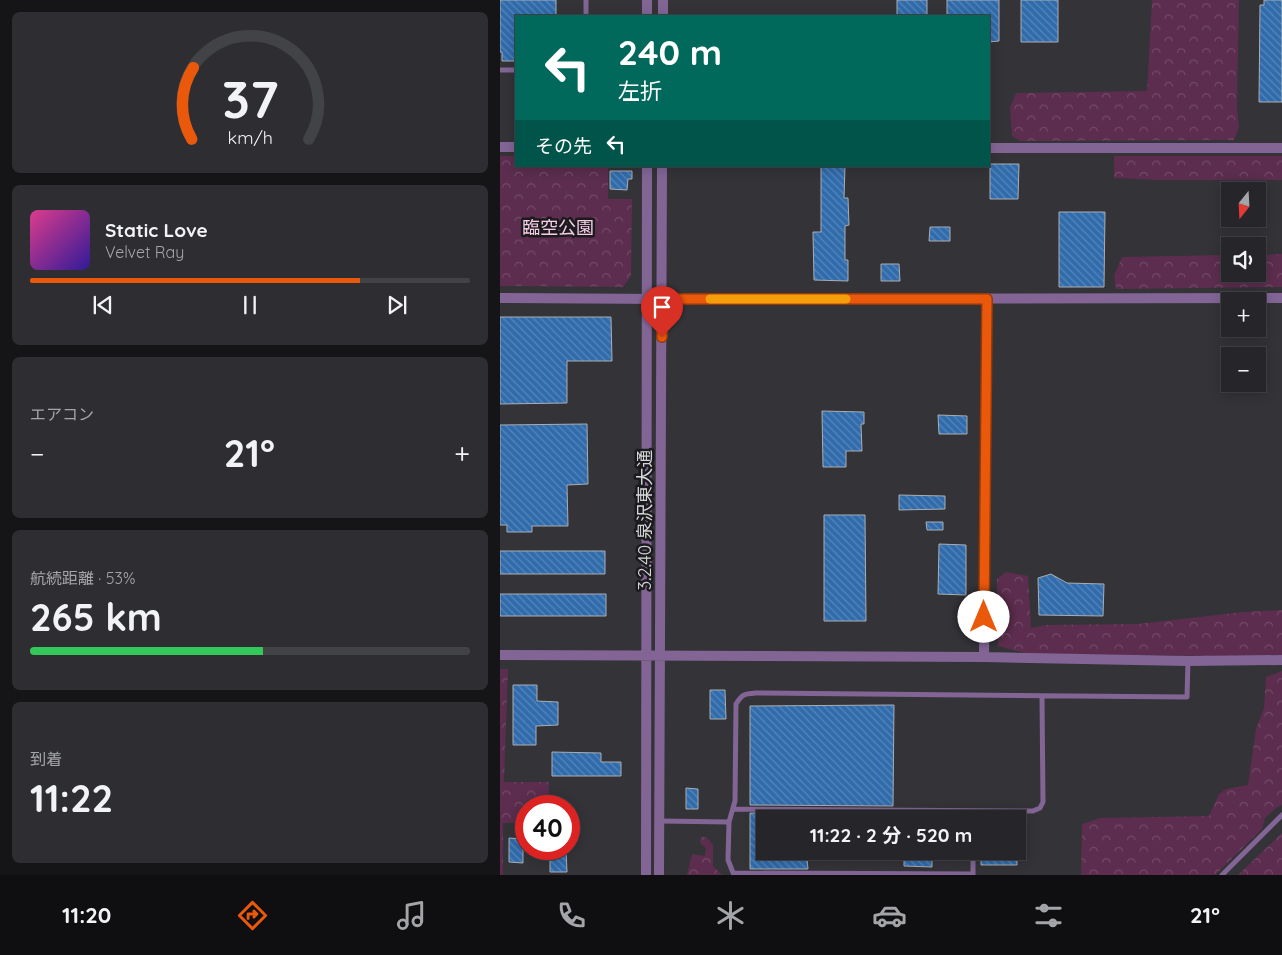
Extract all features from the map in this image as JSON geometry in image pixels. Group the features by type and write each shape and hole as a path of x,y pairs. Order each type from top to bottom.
{"street":[{"path":"646,0 646,15"},
{"path":"662,15 663,0"},
{"path":"500,147 515,147"},
{"path":"990,148 1282,148"},
{"name":"3.2.40 泉沢東大通","path":"646,875 647,167"},
{"name":"3.2.40 泉沢東大通","path":"660,875 662,167"},
{"path":"500,298 1282,298"},
{"path":"984,657 987,299"},
{"path":"500,655 984,657 1188,661 1282,660"}],"lane":[{"path":"586,0 586,15"},
{"path":"500,70 515,70"},
{"path":"972,860 972,874 734,874 728,860 730,822 735,801 736,704 741,696 756,692 1187,697 1188,661"},
{"path":"1026,811 1040,808 1043,802 1042,696"},
{"path":"733,809 853,810"},
{"path":"1222,875 1282,815"},
{"path":"660,821 730,822"}],"green space":[{"path":"1152,0 1239,0 1237,108 1239,127 1234,140 1020,141 1012,136 1010,107 1016,93 1147,91"},
{"name":"臨空公園","path":"500,156 515,156 515,167 608,167 608,199 632,199 631,276 623,287 500,286"},
{"path":"1114,156 1282,156 1282,180 1114,178"},
{"path":"1282,254 1282,287 1116,289 1114,276 1122,257 1221,255 1221,282 1266,282 1266,255"},
{"path":"1006,572 1028,576 1031,628 1047,625 1138,624 1243,612 1282,610 1282,655 1029,654 998,646 997,579"},
{"path":"500,669 508,669 504,782 549,782 548,795 515,795 515,823 503,823 503,875 500,875"},
{"path":"1282,671 1282,805 1265,818 1262,829 1215,875 1081,875 1082,824 1100,818 1209,816 1219,794 1226,789 1248,785 1256,729 1264,708 1266,677"},
{"path":"1282,833 1282,875 1238,875"},
{"path":"701,837 706,837 713,845 713,866 722,875 687,875 692,854 705,856 706,848 700,843"}],"building":[{"path":"500,0 556,0 556,15 515,15 515,61 502,61 502,52 500,52"},
{"path":"897,0 927,0 927,15 897,15"},
{"path":"947,0 999,0 999,41 990,42 990,15 947,15"},
{"path":"1021,0 1058,0 1058,42 1021,42"},
{"path":"1264,0 1282,0 1282,102 1259,102 1260,5 1264,5"},
{"path":"990,164 1019,164 1018,199 990,199"},
{"path":"821,167 845,167 844,198 848,198 849,225 845,226 845,260 848,260 848,281 814,280 813,232 821,232"},
{"path":"610,171 632,171 632,179 628,179 627,190 610,189"},
{"path":"1059,212 1105,212 1104,287 1059,287"},
{"path":"930,227 950,227 950,241 929,241"},
{"path":"881,264 899,264 900,281 881,281"},
{"path":"500,317 611,317 612,361 567,361 567,403 500,404"},
{"path":"822,411 864,412 864,424 861,424 862,451 846,451 846,467 823,467"},
{"path":"938,415 967,416 967,434 939,434"},
{"path":"587,424 588,484 567,485 568,526 532,526 532,532 507,532 507,525 500,525 500,425"},
{"path":"899,495 945,496 945,509 899,510"},
{"path":"824,515 865,515 866,621 824,621"},
{"path":"926,522 943,522 943,530 927,530"},
{"path":"939,544 966,545 966,595 938,594"},
{"path":"500,551 605,551 605,574 500,574"},
{"path":"1051,574 1067,583 1104,584 1103,616 1039,615 1038,578"},
{"path":"500,594 606,594 606,616 500,616"},
{"path":"513,685 537,685 537,701 558,702 558,725 536,726 536,745 513,745"},
{"path":"710,690 725,690 726,719 710,719"},
{"path":"894,705 893,806 750,805 750,706"},
{"path":"552,752 601,753 601,762 621,762 621,776 552,776"},
{"path":"686,788 698,789 698,809 686,809"},
{"path":"750,813 756,813 756,860 807,860 808,869 750,869"},
{"path":"509,838 515,838 515,860 523,860 523,863 509,862"},
{"path":"550,860 566,860 567,872 550,872"},
{"path":"904,860 932,860 932,867 904,866"},
{"path":"981,860 1017,860 1017,865 981,865"}],"slow traffic":[{"path":"710,299 846,299"}],"route":[{"path":"662,337 662,299 987,299 984,617"}]}
